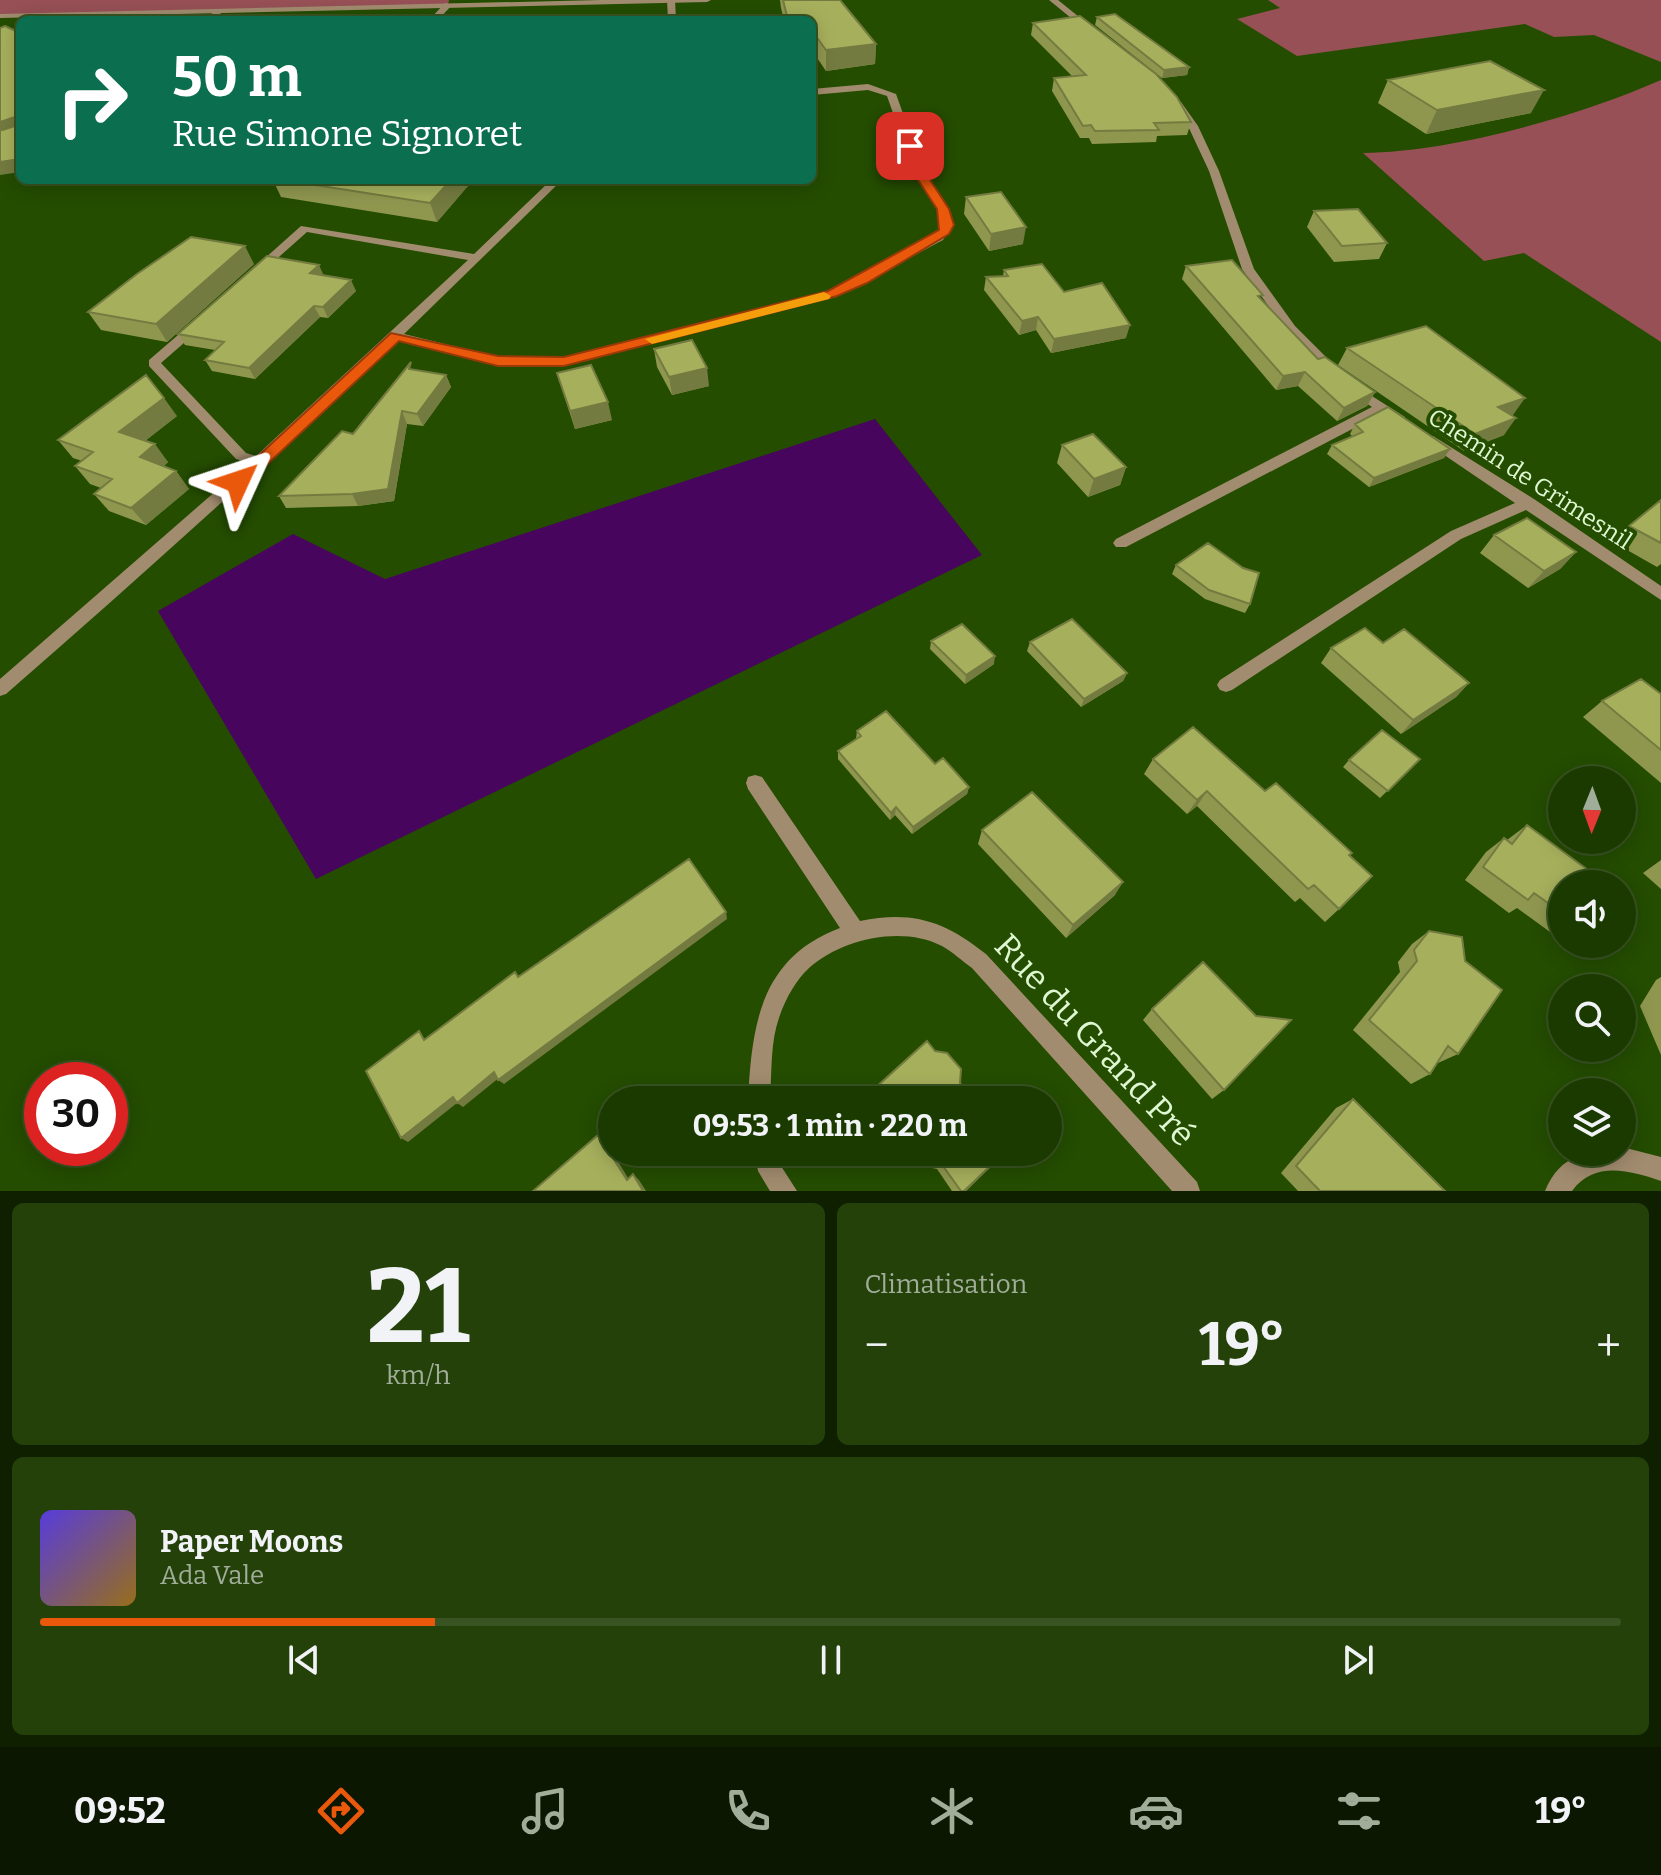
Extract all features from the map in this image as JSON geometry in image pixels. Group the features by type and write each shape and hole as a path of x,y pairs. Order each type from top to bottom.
{"street":[{"path":"234,16 448,5 707,0"},
{"path":"1053,0 1103,39"},
{"path":"437,16 448,5"},
{"path":"396,336 498,361 564,362 832,294 939,238 947,225 943,209 919,172 891,94 868,87 816,92"},
{"name":"Chemin de Grimesnil","path":"1166,92 1193,126 1214,171 1248,269 1291,329 1336,375 1408,425"},
{"path":"0,689 260,462 553,184"},
{"path":"247,280 305,228 478,258"},
{"path":"212,311 154,363 241,456 260,462"},
{"path":"1121,543 1381,408"},
{"name":"Chemin de Grimesnil","path":"1422,433 1661,594"},
{"path":"1226,685 1456,535 1529,503"},
{"path":"755,783 855,932"},
{"name":"Rue du Grand Pré","path":"761,1086 770,1012 785,982 803,959 855,932 889,927 922,930 949,938 979,961 1188,1191"},
{"path":"1557,1191 1568,1173 1595,1159 1631,1159 1661,1169"}],"shaded area":[{"path":"0,0 449,0 448,5 0,16"},
{"path":"1268,0 1661,0 1661,62 1594,35 1554,37 1525,24 1297,56 1237,19 1280,8"},
{"path":"1661,80 1661,342 1524,253 1484,261 1363,153 1436,146 1515,130"},
{"path":"875,419 982,555 316,879 158,611 293,534 385,579"}],"building":[{"path":"783,0 840,0 876,44 826,50 816,36 816,16 787,16"},
{"path":"1115,14 1189,67 1164,70 1097,17"},
{"path":"1080,16 1156,74 1177,97 1191,122 1154,123 1159,130 1095,131 1091,125 1083,126 1054,78 1086,75 1033,23"},
{"path":"5,26 16,31 16,160 0,162 0,128 15,126 15,117 0,122 0,28"},
{"path":"1490,61 1544,90 1437,110 1388,80"},
{"path":"309,184 447,184 430,203"},
{"path":"1001,192 1026,227 991,234 966,197"},
{"path":"1358,209 1387,243 1342,246 1314,211"},
{"path":"191,237 245,246 156,324 88,312 137,274"},
{"path":"267,256 319,265 310,273 351,280 323,307 314,306 249,368 205,360 224,342 178,334"},
{"path":"1232,260 1263,295 1258,296 1318,359 1325,357 1375,392 1344,408 1305,372 1283,376 1186,266"},
{"path":"1042,264 1064,292 1102,283 1130,325 1054,339 1038,317 1022,321 986,277 1008,276 1004,270"},
{"path":"1426,326 1525,398 1498,407 1516,418 1475,434 1347,348"},
{"path":"692,340 707,368 669,377 654,349"},
{"path":"411,362 409,369 446,375 417,414 402,411 388,489 352,494 279,496 342,431 353,434"},
{"path":"591,365 608,402 570,411 557,373"},
{"path":"146,375 164,398 119,432 155,444 140,457 176,471 131,508 94,494 112,479 75,466 93,452 58,440"},
{"path":"1388,407 1450,449 1374,478 1332,445 1363,432 1355,424"},
{"path":"1093,434 1126,467 1094,479 1062,445"},
{"path":"1661,500 1661,543 1629,526"},
{"path":"1527,518 1576,552 1544,571 1494,535"},
{"path":"1208,543 1243,568 1259,573 1250,604 1209,590 1176,565"},
{"path":"1072,619 1127,673 1084,699 1030,642"},
{"path":"962,624 995,656 966,675 931,641"},
{"path":"1365,628 1383,643 1404,629 1469,683 1413,720 1331,648"},
{"path":"1641,679 1661,694 1661,750 1602,701"},
{"path":"886,711 935,764 943,758 969,787 913,827 896,807 891,813 838,751 861,736 857,731"},
{"path":"1193,727 1265,791 1276,783 1352,853 1349,855 1372,876 1339,909 1314,885 1308,889 1207,791 1197,800 1153,759"},
{"path":"1382,730 1420,759 1388,791 1349,760"},
{"path":"1032,792 1123,882 1073,925 982,830"},
{"path":"1527,825 1548,840 1548,854 1566,854 1588,870 1548,870 1548,903 1534,893 1528,900 1483,867 1504,838 1512,844"},
{"path":"689,859 726,912 498,1080 494,1072 457,1103 453,1097 401,1138 366,1071 419,1031 424,1040 515,972 518,977"},
{"path":"1429,931 1462,937 1465,961 1502,990 1458,1054 1448,1046 1430,1074 1369,1020 1417,961 1414,950"},
{"path":"1203,962 1256,1016 1291,1020 1224,1090 1152,1009"},
{"path":"927,1041 935,1051 947,1053 961,1069 962,1086 877,1086"},
{"path":"1353,1099 1445,1191 1320,1191 1296,1166"},
{"path":"598,1135 598,1166 618,1166 627,1180 633,1174 643,1191 533,1191"},
{"path":"943,1166 990,1166 964,1191"}],"slow traffic":[{"path":"652,339 824,296"}],"route":[{"path":"238,482 396,336 498,361 533,364 564,362 832,294 862,280 945,232 947,225 943,209 919,172 910,146"}]}
